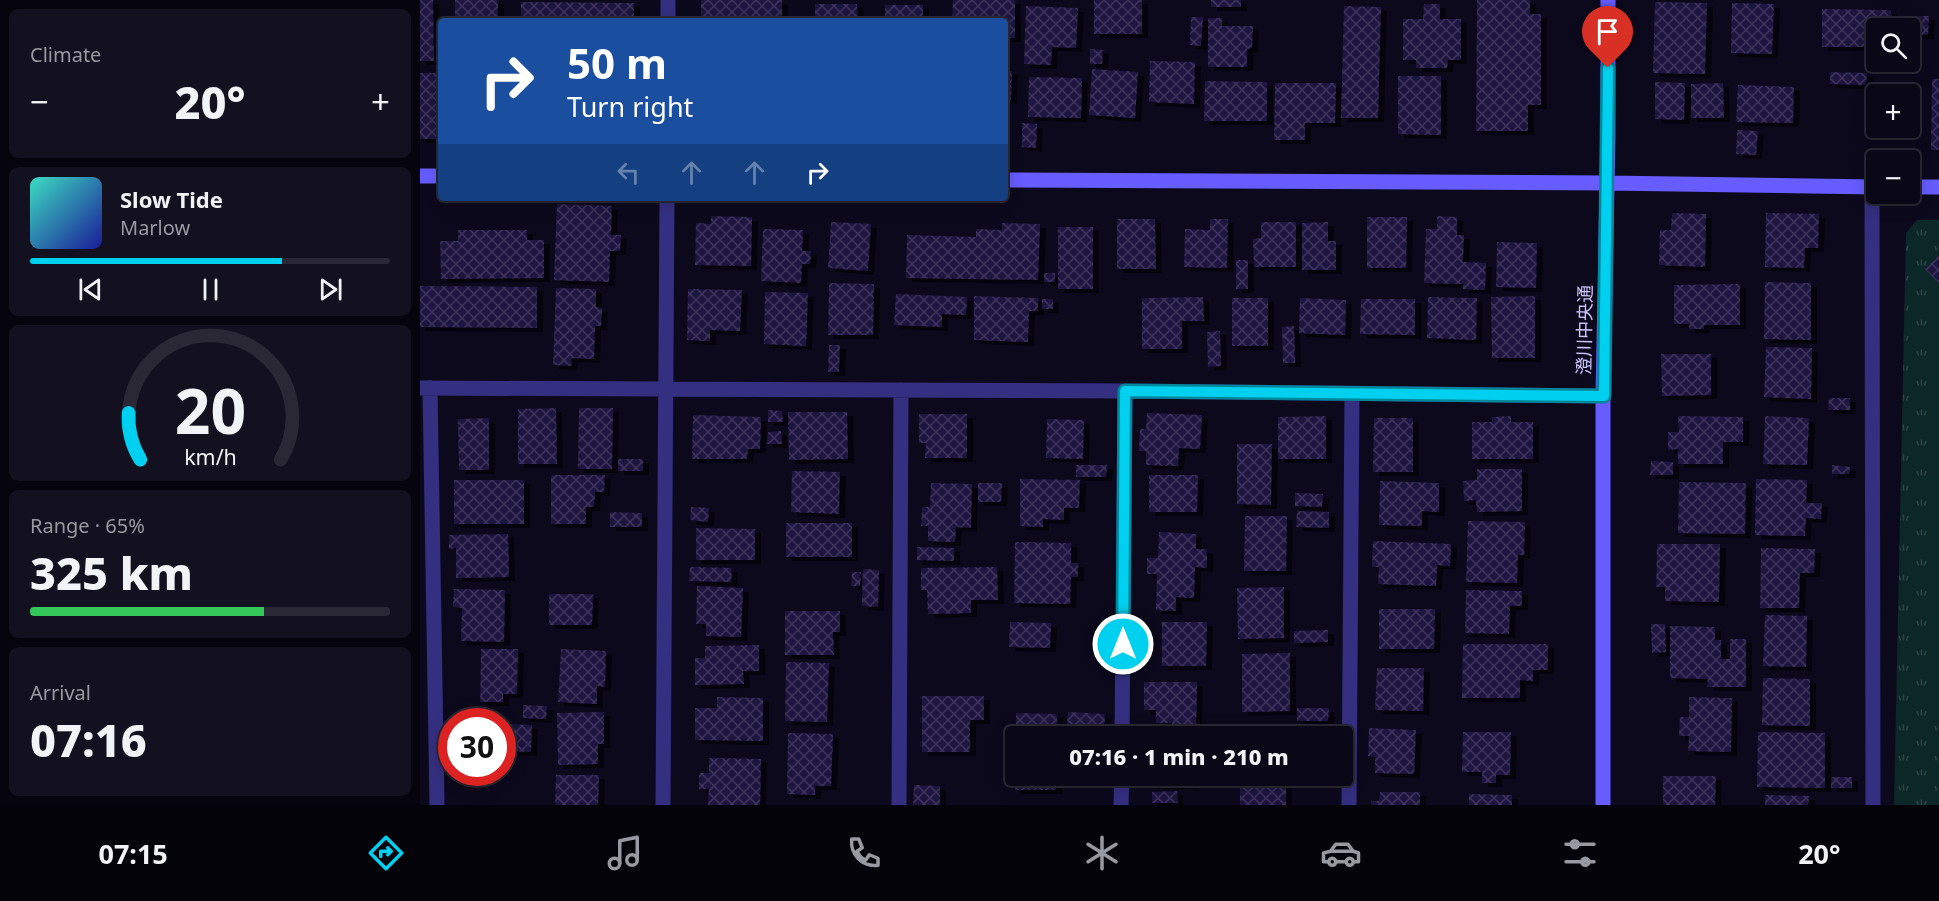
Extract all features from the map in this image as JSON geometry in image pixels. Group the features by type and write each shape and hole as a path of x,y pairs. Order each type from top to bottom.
{"street":[{"path":"668,0 668,18"},
{"name":"澄川中央通","path":"1603,805 1608,0"},
{"path":"420,176 438,176"},
{"path":"1008,180 1607,183 1866,188"},
{"path":"1920,187 1939,187"},
{"path":"663,805 667,201"},
{"path":"1873,805 1874,204"},
{"path":"437,805 425,388 1604,396"},
{"path":"899,805 901,390"},
{"path":"1122,726 1125,391"},
{"path":"1349,805 1352,394"},
{"path":"1121,805 1122,786"}],"green space":[{"path":"1917,220 1939,220 1939,805 1894,805 1906,233"},
{"path":"1939,291 1939,718 1929,717 1932,298"}],"building":[{"path":"420,0 433,0 434,61 420,61"},
{"path":"455,0 498,0 498,18 455,18"},
{"path":"701,0 782,0 782,18 701,18"},
{"path":"953,0 1015,0 1015,38 1008,38 1008,18 952,18"},
{"path":"1094,0 1142,0 1142,34 1094,34"},
{"path":"1211,0 1241,0 1241,7 1211,7"},
{"path":"1477,0 1530,0 1530,14 1541,14 1541,105 1528,105 1528,131 1476,131"},
{"path":"521,2 634,3 634,18 521,18"},
{"path":"1655,2 1707,3 1705,74 1653,73"},
{"path":"1732,3 1774,4 1772,54 1731,53"},
{"path":"815,4 857,4 858,18 815,18"},
{"path":"1424,4 1440,4 1440,19 1461,19 1461,60 1448,60 1447,68 1416,68 1416,60 1403,60 1403,19 1423,19"},
{"path":"885,5 923,5 923,18 885,18"},
{"path":"1026,6 1078,8 1076,48 1052,47 1051,65 1024,64"},
{"path":"1344,6 1381,7 1378,118 1341,118"},
{"path":"1822,9 1891,10 1891,18 1866,18 1866,47 1822,47"},
{"path":"1913,16 1929,16 1928,35 1920,35 1920,18 1913,18"},
{"path":"1191,17 1203,17 1201,46 1190,45"},
{"path":"1208,18 1222,18 1222,26 1253,26 1252,48 1247,49 1247,67 1208,67"},
{"path":"1090,49 1103,50 1102,64 1090,64"},
{"path":"1150,61 1195,62 1194,104 1149,102"},
{"path":"1092,69 1138,72 1135,118 1089,115"},
{"path":"1008,71 1012,71 1011,100 1008,100"},
{"path":"1830,72 1867,73 1866,85 1830,84"},
{"path":"420,73 438,73 438,139 420,139"},
{"path":"1398,76 1441,76 1441,135 1398,134"},
{"path":"1029,77 1082,78 1081,118 1028,117"},
{"path":"1932,79 1939,79 1939,150 1931,150"},
{"path":"1205,81 1267,82 1267,121 1204,121"},
{"path":"1655,82 1685,83 1684,120 1655,119"},
{"path":"1275,83 1336,83 1335,123 1305,123 1305,140 1274,140"},
{"path":"1723,83 1724,118 1691,118 1691,84"},
{"path":"1738,85 1794,87 1793,123 1736,122"},
{"path":"1022,123 1037,124 1036,148 1022,147"},
{"path":"1737,130 1758,131 1756,155 1736,154"},
{"path":"557,204 612,206 611,235 621,235 620,251 610,251 609,282 554,280"},
{"path":"1672,213 1706,214 1705,267 1659,265 1660,230 1671,230"},
{"path":"1766,213 1819,214 1818,248 1805,248 1804,268 1765,267"},
{"path":"711,216 752,217 751,266 695,265 696,223 711,224"},
{"path":"1437,216 1457,217 1457,235 1464,235 1463,262 1486,263 1485,290 1463,289 1463,284 1424,283 1426,229 1437,229"},
{"path":"1367,217 1407,217 1406,268 1367,268"},
{"path":"1117,219 1155,219 1156,269 1117,269"},
{"path":"1210,219 1228,219 1227,268 1184,267 1185,229 1210,230"},
{"path":"831,222 871,224 868,271 828,268"},
{"path":"1261,222 1296,222 1296,267 1254,267 1253,239 1261,238"},
{"path":"1328,222 1328,241 1336,241 1336,270 1302,270 1302,223"},
{"path":"1002,223 1040,224 1038,280 906,278 907,235 976,237 976,229 1002,230"},
{"path":"1058,227 1093,227 1093,289 1058,289"},
{"path":"763,229 803,230 802,251 811,251 810,264 802,264 801,283 761,281"},
{"path":"458,230 527,230 527,240 544,240 544,278 441,279 440,241 458,241"},
{"path":"1497,242 1537,243 1536,288 1496,287"},
{"path":"1939,255 1939,283 1925,269"},
{"path":"1236,260 1248,260 1248,289 1236,289"},
{"path":"1044,273 1055,273 1055,282 1044,282"},
{"path":"1765,282 1811,283 1811,340 1764,339"},
{"path":"829,283 874,284 873,335 828,335"},
{"path":"1740,284 1740,325 1704,325 1704,329 1689,329 1689,324 1674,324 1674,285"},
{"path":"420,286 537,287 537,328 420,327"},
{"path":"556,288 596,289 596,307 602,308 601,326 595,326 594,359 572,358 571,366 553,365"},
{"path":"688,289 742,290 740,331 710,330 710,341 687,340"},
{"path":"765,292 808,293 806,346 764,344"},
{"path":"896,294 967,297 966,315 942,314 942,327 894,325"},
{"path":"974,296 1038,298 1038,311 1029,311 1028,342 974,340"},
{"path":"1535,296 1535,358 1492,358 1491,297"},
{"path":"1203,297 1204,321 1182,321 1182,349 1142,349 1142,298"},
{"path":"1428,297 1477,298 1476,340 1427,338"},
{"path":"1232,298 1268,298 1268,346 1232,346"},
{"path":"1300,298 1346,300 1345,335 1299,333"},
{"path":"1042,299 1053,299 1053,309 1042,309"},
{"path":"1361,299 1415,299 1415,335 1360,334"},
{"path":"1294,326 1295,363 1283,363 1282,327"},
{"path":"1220,331 1221,366 1208,367 1207,332"},
{"path":"829,345 840,345 839,372 828,372"},
{"path":"1766,347 1812,348 1811,399 1764,397"},
{"path":"1661,354 1711,354 1711,395 1662,396"},
{"path":"1829,398 1850,398 1850,410 1828,410"},
{"path":"556,408 557,464 518,464 518,409"},
{"path":"579,408 613,408 612,469 578,469"},
{"path":"768,410 782,411 783,422 768,422"},
{"path":"788,412 847,412 848,459 789,460"},
{"path":"1147,413 1202,415 1200,449 1179,448 1178,466 1146,465 1146,451 1139,451 1140,429 1146,429"},
{"path":"919,414 967,414 967,458 925,458 926,443 919,443"},
{"path":"693,415 761,417 760,449 748,449 747,459 692,459"},
{"path":"1326,416 1326,459 1278,459 1278,417"},
{"path":"1511,416 1511,422 1533,422 1533,459 1472,459 1472,422 1492,422 1492,417"},
{"path":"1678,416 1743,417 1743,442 1723,442 1723,464 1678,464 1678,449 1668,450 1668,432 1679,432"},
{"path":"1765,416 1809,418 1807,465 1763,464"},
{"path":"489,418 489,470 459,470 458,419"},
{"path":"1374,418 1413,418 1413,472 1373,472"},
{"path":"1047,419 1084,420 1083,459 1046,458"},
{"path":"781,431 782,444 767,444 768,432"},
{"path":"1237,444 1272,444 1271,505 1237,504"},
{"path":"618,459 643,459 643,471 618,471"},
{"path":"1651,461 1673,462 1673,475 1650,475"},
{"path":"1076,465 1107,465 1106,477 1076,477"},
{"path":"1832,465 1850,467 1849,474 1832,474"},
{"path":"1477,469 1522,469 1522,511 1477,512 1476,500 1464,501 1463,481 1477,480"},
{"path":"792,471 840,472 839,514 791,512"},
{"path":"551,475 605,475 604,492 595,492 594,507 586,507 586,524 551,524"},
{"path":"1149,475 1198,475 1197,512 1149,512"},
{"path":"1020,479 1080,480 1079,508 1064,508 1064,520 1043,519 1043,527 1020,526"},
{"path":"1756,479 1807,480 1806,503 1822,503 1821,519 1806,518 1805,536 1755,535"},
{"path":"454,480 524,480 524,524 454,524"},
{"path":"1380,481 1439,483 1439,512 1422,511 1422,526 1379,525"},
{"path":"1679,482 1746,483 1745,534 1678,533"},
{"path":"931,483 972,484 971,528 956,527 955,542 928,541 928,526 921,526 922,507 930,507"},
{"path":"978,483 1002,483 1001,502 978,502"},
{"path":"1295,493 1323,494 1322,507 1295,506"},
{"path":"691,507 709,508 708,522 690,520"},
{"path":"1297,511 1329,512 1329,528 1296,527"},
{"path":"610,512 642,513 642,527 610,527"},
{"path":"1245,516 1287,516 1286,571 1244,571"},
{"path":"1468,521 1525,522 1524,555 1518,555 1517,583 1466,582"},
{"path":"786,523 852,523 852,557 786,557"},
{"path":"696,528 755,529 755,560 696,560"},
{"path":"1159,532 1196,534 1196,549 1207,549 1207,568 1195,567 1194,598 1176,597 1176,611 1156,610 1157,574 1147,574 1147,558 1158,558"},
{"path":"508,534 509,577 456,578 456,548 449,549 449,535"},
{"path":"1373,541 1451,544 1450,566 1437,565 1436,586 1378,584 1379,567 1372,567"},
{"path":"1015,542 1071,543 1071,563 1078,563 1078,577 1071,577 1070,604 1014,603"},
{"path":"1657,544 1720,544 1719,602 1665,601 1665,587 1656,587"},
{"path":"917,547 954,548 954,561 917,560"},
{"path":"1761,548 1815,549 1814,573 1800,573 1799,608 1760,608"},
{"path":"690,567 732,568 731,582 689,581"},
{"path":"997,567 998,600 971,600 971,613 928,614 927,590 921,590 921,568"},
{"path":"863,569 879,570 878,607 862,606"},
{"path":"852,572 861,572 860,586 851,586"},
{"path":"697,586 743,588 741,637 706,636 706,624 696,624"},
{"path":"1284,587 1284,638 1238,639 1237,588"},
{"path":"454,589 505,590 504,642 461,641 462,608 453,607"},
{"path":"1466,590 1522,591 1522,606 1510,606 1509,634 1465,633"},
{"path":"549,594 593,594 592,625 549,625"},
{"path":"1379,609 1435,609 1434,649 1379,649"},
{"path":"785,611 840,611 840,632 833,632 834,655 785,655"},
{"path":"1765,615 1807,616 1806,667 1763,666"},
{"path":"1010,622 1051,623 1050,648 1009,647"},
{"path":"1162,622 1207,622 1206,666 1162,666"},
{"path":"1651,624 1665,624 1666,652 1652,653"},
{"path":"1670,626 1715,627 1715,640 1721,640 1721,659 1730,659 1730,639 1746,639 1746,687 1707,687 1708,679 1670,678"},
{"path":"1328,630 1328,642 1294,643 1294,631"},
{"path":"1463,644 1548,644 1548,670 1533,670 1533,681 1520,680 1520,698 1462,698"},
{"path":"759,645 759,671 743,671 744,684 695,685 695,658 705,658 705,646"},
{"path":"481,649 518,649 517,694 503,694 503,702 480,702"},
{"path":"561,649 606,651 605,687 597,686 597,704 558,702"},
{"path":"1290,653 1290,711 1242,712 1242,654"},
{"path":"786,662 829,663 827,722 785,721"},
{"path":"1377,668 1424,668 1423,711 1375,710"},
{"path":"1763,678 1810,679 1810,726 1762,725"},
{"path":"1144,682 1197,682 1196,726 1156,723 1156,710 1144,710"},
{"path":"922,696 984,696 984,720 970,720 970,752 922,752"},
{"path":"717,697 763,698 763,741 695,740 695,708 717,708"},
{"path":"1689,697 1732,698 1731,752 1688,751 1689,736 1679,736 1680,717 1689,717"},
{"path":"523,705 547,706 546,719 523,718"},
{"path":"1297,708 1329,708 1328,721 1297,721"},
{"path":"604,712 604,744 598,744 598,764 558,765 557,713"},
{"path":"1068,712 1105,714 1104,726 1067,725"},
{"path":"1016,713 1057,714 1057,726 1016,726"},
{"path":"516,724 532,725 531,752 516,751"},
{"path":"1282,724 1282,726 1246,726"},
{"path":"1369,728 1416,730 1414,774 1375,773 1375,757 1368,756"},
{"path":"1463,732 1511,732 1510,775 1496,775 1496,783 1482,783 1482,772 1462,772"},
{"path":"1758,732 1825,733 1825,788 1757,787"},
{"path":"788,733 833,734 831,786 815,786 815,795 787,794"},
{"path":"709,758 761,759 760,805 708,805 709,789 699,789 699,773 709,773"},
{"path":"556,775 599,775 598,805 555,805"},
{"path":"1663,776 1716,776 1715,805 1663,805"},
{"path":"1831,777 1852,777 1852,788 1831,788"},
{"path":"914,785 940,786 940,805 913,805"},
{"path":"1015,786 1056,786 1056,790 1015,790"},
{"path":"1240,786 1286,786 1286,805 1240,805"},
{"path":"1177,791 1178,803 1152,803 1152,792"},
{"path":"1380,792 1420,792 1420,805 1371,805 1371,801 1379,801"},
{"path":"1469,794 1512,795 1512,805 1469,805"},
{"path":"1765,795 1809,796 1808,805 1765,805"}],"route":[{"path":"1123,644 1125,391 1604,396 1608,68"}]}
